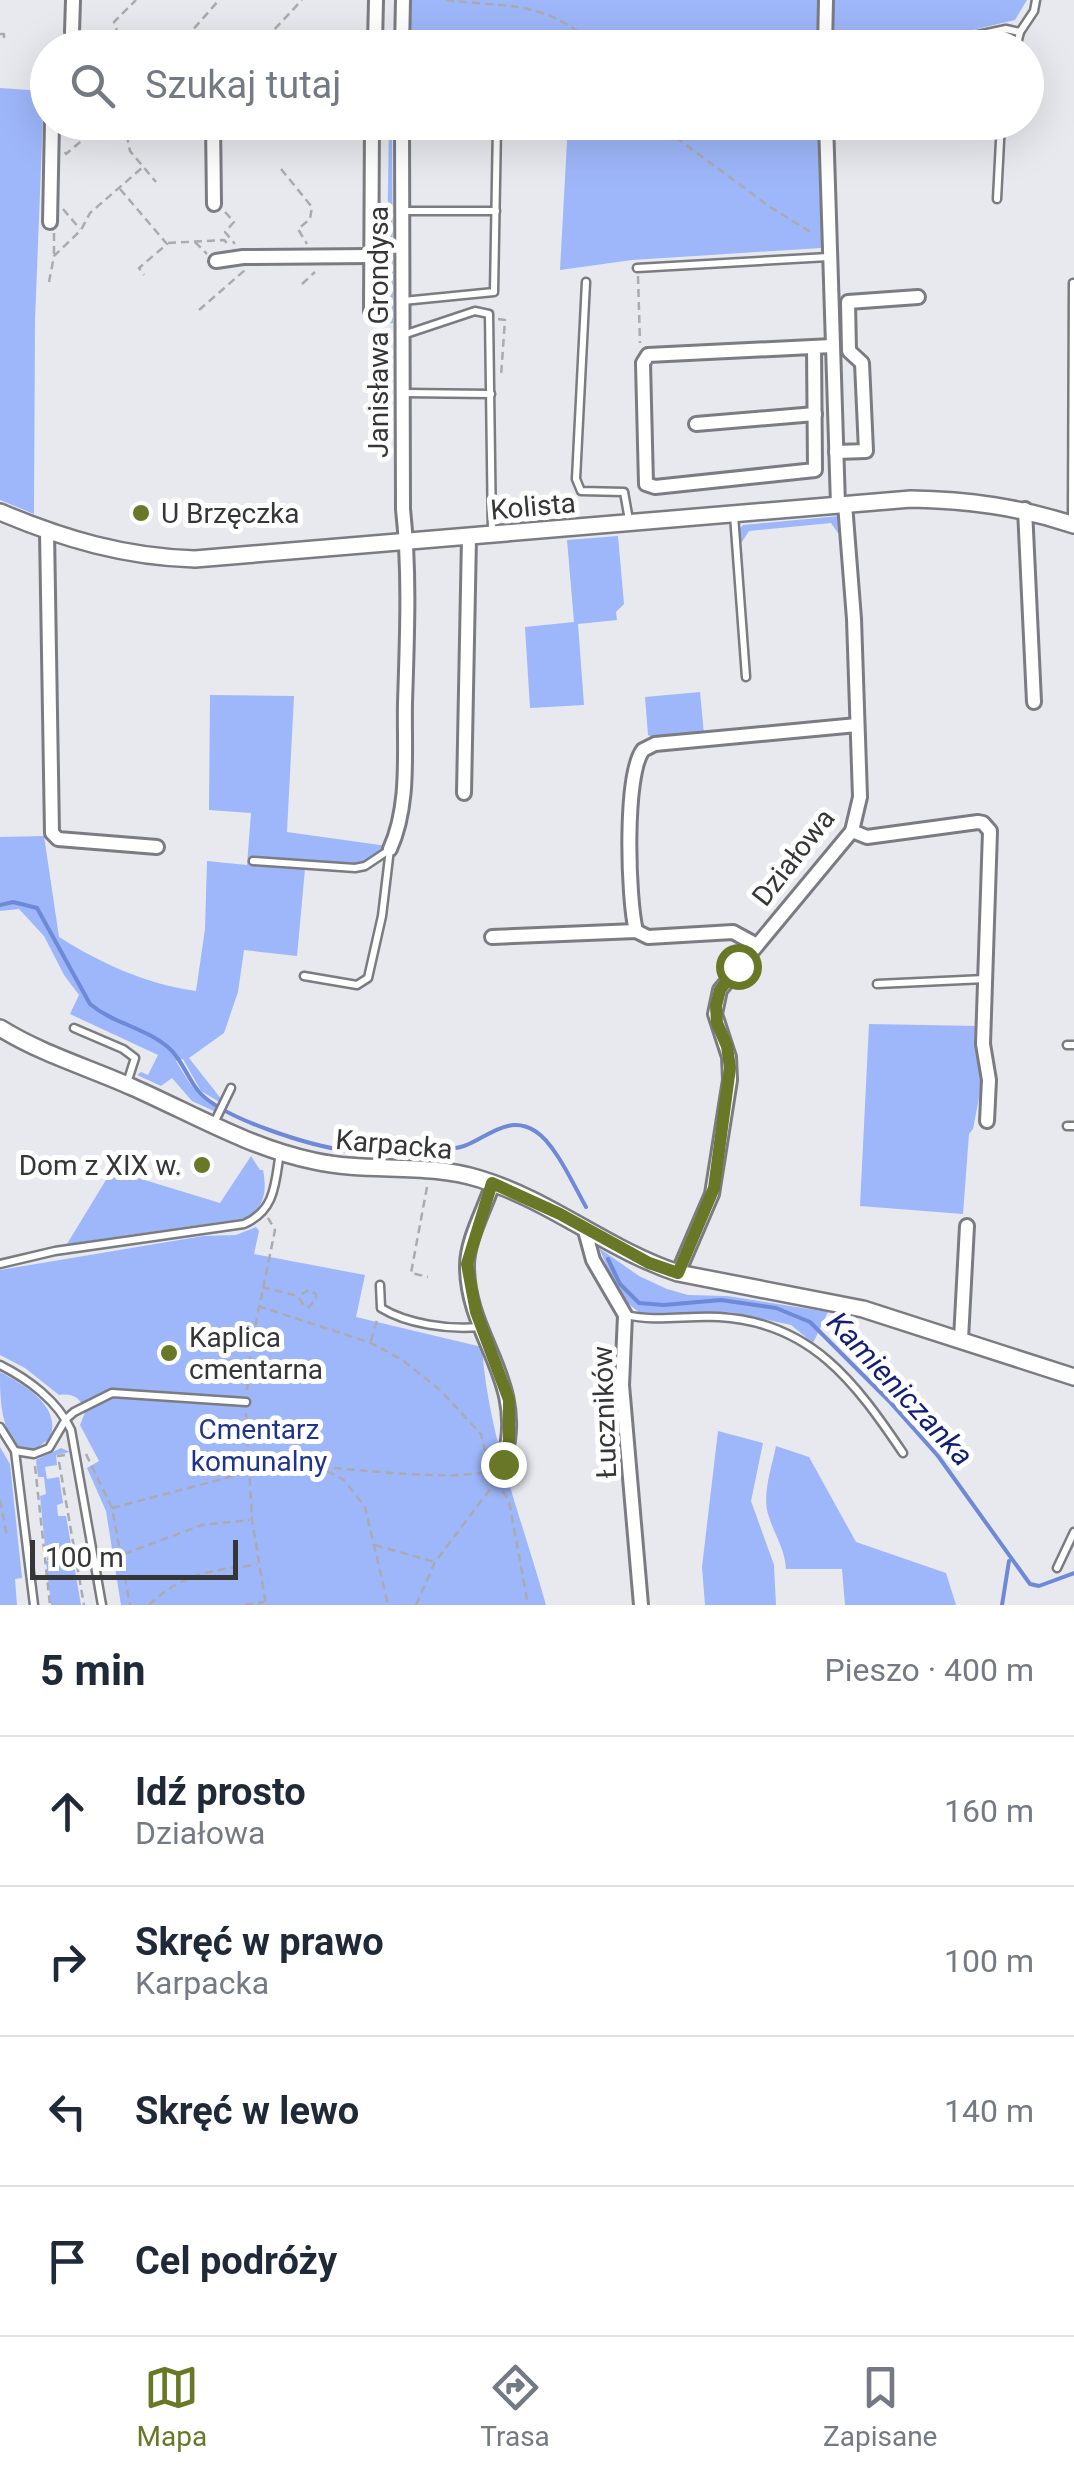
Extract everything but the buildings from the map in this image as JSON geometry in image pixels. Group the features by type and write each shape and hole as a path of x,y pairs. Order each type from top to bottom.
{"street":[{"path":"72,30 74,0"},
{"path":"375,30 376,0"},
{"path":"402,30 403,0"},
{"path":"826,0 826,30"},
{"path":"50,222 52,140"},
{"path":"213,140 214,204"},
{"path":"370,311 372,140"},
{"name":"Janisława Grondysa","path":"390,849 400,821 404,779 407,542 403,509 402,140"},
{"name":"Działowa","path":"678,1273 706,1219 714,1188 730,1068 716,1006 725,982 852,831 860,797 836,452 826,140"},
{"path":"216,261 244,257 371,256"},
{"path":"836,452 866,451 862,363 849,351 848,302 918,297"},
{"path":"814,347 815,470 649,486 645,479 644,358 652,354 832,346"},
{"path":"696,424 815,414"},
{"name":"Kolista","path":"0,512 47,532 114,551 177,558 229,557 911,498 970,500 1024,509 1073,524"},
{"path":"1024,509 1034,702"},
{"path":"47,532 52,833 63,840 156,846"},
{"path":"464,793 469,536"},
{"path":"636,932 629,828 634,774 644,750 654,744 857,726"},
{"path":"852,831 867,837 978,822 987,826 992,837 984,1054 989,1080 987,1122"},
{"path":"492,936 636,932 648,937 733,932 756,944"},
{"name":"Karpacka","path":"0,1028 43,1052 217,1119 280,1152 335,1166 431,1170 470,1176 584,1227 649,1263 678,1273 835,1302 1074,1377"},
{"path":"492,1183 467,1264 472,1301 509,1400 511,1423 505,1456"},
{"path":"961,1339 967,1226"},
{"name":"Łuczników","path":"584,1227 593,1260 625,1314 625,1435 641,1605"}],"lane":[{"path":"1021,30 1034,11 1036,0"},
{"path":"403,302 494,292 496,140"},
{"path":"997,198 1000,140"},
{"path":"402,211 496,211"},
{"path":"638,268 828,250"},
{"path":"586,282 576,479 581,491 624,492 629,523"},
{"path":"1073,284 1073,524"},
{"path":"403,335 475,311 486,311 490,318 492,534"},
{"path":"403,393 491,394"},
{"path":"734,514 746,678"},
{"path":"254,861 355,868 365,866 390,849"},
{"path":"304,976 357,985 368,978 382,916 390,849"},
{"path":"877,984 986,978"},
{"path":"74,1028 136,1058 126,1084"},
{"path":"217,1119 231,1088"},
{"path":"0,1264 55,1251 244,1224 265,1212 280,1152"},
{"path":"380,1284 380,1308 392,1314 442,1326 481,1326"},
{"path":"625,1314 729,1317 791,1334 831,1361 871,1404 903,1452"},
{"path":"0,1365 33,1386 66,1419 74,1442 102,1605"},
{"path":"15,1452 34,1454 55,1442 66,1419 112,1392 246,1402"},
{"path":"0,1426 15,1452 34,1605"},
{"path":"1057,1568 1074,1532"}],"path":[{"path":"118,30 115,20 136,0"},
{"path":"193,30 219,0"},
{"path":"274,30 302,0"},
{"path":"446,0 536,5 580,30"},
{"path":"0,34 4,34 4,42"},
{"path":"58,140 66,154 82,140"},
{"path":"128,140 130,150 156,182"},
{"path":"679,140 828,250"},
{"path":"54,256 81,230 90,214 143,167"},
{"path":"281,169 312,207 310,219 298,232 317,258"},
{"path":"119,188 167,244"},
{"path":"214,204 234,222 224,232 244,257"},
{"path":"50,205 64,209 81,230"},
{"path":"49,282 55,234 50,222"},
{"path":"194,240 202,250"},
{"path":"144,274 139,268 172,241 224,240 254,262 199,310"},
{"path":"638,268 640,354 644,358"},
{"path":"428,1180 411,1273 428,1277"},
{"path":"245,1605 265,1603 252,1520 246,1402 258,1306 276,1230 265,1212"},
{"path":"262,1287 298,1296"},
{"path":"258,1306 371,1343 401,1358 440,1390 481,1434 490,1472 509,1501 528,1605"},
{"path":"371,1343 380,1308"},
{"path":"74,1442 89,1458 112,1508 130,1605"},
{"path":"76,1453 58,1456 84,1605"},
{"path":"34,1454 50,1605"},
{"path":"112,1508 249,1472 320,1467 463,1475 490,1472 503,1464 505,1456"},
{"path":"320,1467 344,1480 365,1508 388,1605"},
{"path":"416,1605 435,1562 495,1482"},
{"path":"0,1500 7,1537"},
{"path":"121,1556 202,1525 252,1520"},
{"path":"374,1544 435,1562"},
{"path":"45,1559 76,1557"},
{"path":"149,1605 187,1577 220,1568 259,1565"}],"green space":[{"path":"409,0 821,0 822,30 408,30"},
{"path":"829,0 1027,0 1015,20 973,30 830,30"},
{"path":"0,88 30,90 30,140 42,140 35,320 34,514 0,500"},
{"path":"389,140 392,140 393,323 386,324"},
{"path":"567,140 823,140 821,248 632,260 560,270"},
{"path":"839,516 843,533 838,533 831,523 749,531 740,541 743,525"},
{"path":"618,536 624,604 616,612 617,620 578,624 584,705 530,708 525,627 574,622 567,540"},
{"path":"700,692 704,734 657,740 648,735 645,697"},
{"path":"210,695 294,696 287,832 387,846 368,860 349,867 305,869 297,956 244,950 238,992 224,1033 189,1058 221,1103 201,1091 183,1059 176,1061 198,1093 218,1107 216,1112 192,1101 172,1078 161,1086 137,1075 148,1075 158,1055 70,1014 79,995 44,936 19,909 0,911 0,837 44,836 59,937 125,972 196,991 205,929 207,861 247,865 251,813 209,810"},
{"path":"869,1024 979,1026 978,1056 983,1077 969,1134 963,1214 860,1206"},
{"path":"251,1156 263,1170 264,1191 258,1209 247,1218 67,1244 112,1170 220,1203"},
{"name":"Cmentarz komunalny","path":"256,1227 259,1231 254,1254 365,1275 356,1317 482,1347 491,1413 546,1605 121,1605 106,1511 87,1468 99,1461 80,1425 86,1410 76,1397 59,1395 25,1368 0,1355 0,1270 203,1236 236,1235"},
{"path":"599,1248 639,1276 688,1295 727,1296 828,1312 813,1343 791,1325 730,1312 640,1313 621,1298"},
{"path":"0,1372 46,1406 52,1426 50,1438 36,1449 22,1449 9,1434 3,1414"},
{"path":"718,1431 763,1443 751,1501 774,1565 776,1605 705,1605 702,1567"},
{"path":"776,1446 809,1457 856,1542 946,1573 956,1605 845,1605 842,1569 786,1569 766,1500"},
{"path":"0,1447 10,1464 22,1578 15,1579 17,1605 0,1605"},
{"path":"61,1448 70,1452 56,1455 57,1465 45,1467 47,1479 59,1477 63,1503 57,1505 58,1516 66,1516 73,1556 46,1557 40,1496 46,1494 36,1460"},
{"path":"73,1559 81,1605 51,1605 46,1561"}],"waterway":[{"name":"Kamieniczanka","path":"0,905 13,902 37,908 90,1004 161,1042 175,1054 200,1093 229,1113 292,1138 360,1152 453,1148 507,1126 525,1126 550,1145 586,1207"},
{"name":"Kamieniczanka","path":"608,1259 620,1284 639,1303 721,1300 776,1308 810,1322 938,1456 1030,1584 1039,1586 1074,1573"},
{"path":"1002,1605 1009,1561"}],"place":[{"name":"U Brzęczka","path":"141,513"},
{"name":"Dom z XIX w.","path":"202,1165"},
{"name":"Kaplica cmentarna","path":"169,1353"}],"route":[{"path":"503,1464 511,1423 509,1400 476,1312 467,1264 492,1183 560,1214 649,1263 678,1273 714,1188 730,1080 727,1046 715,1014 720,990 738,966"}]}
